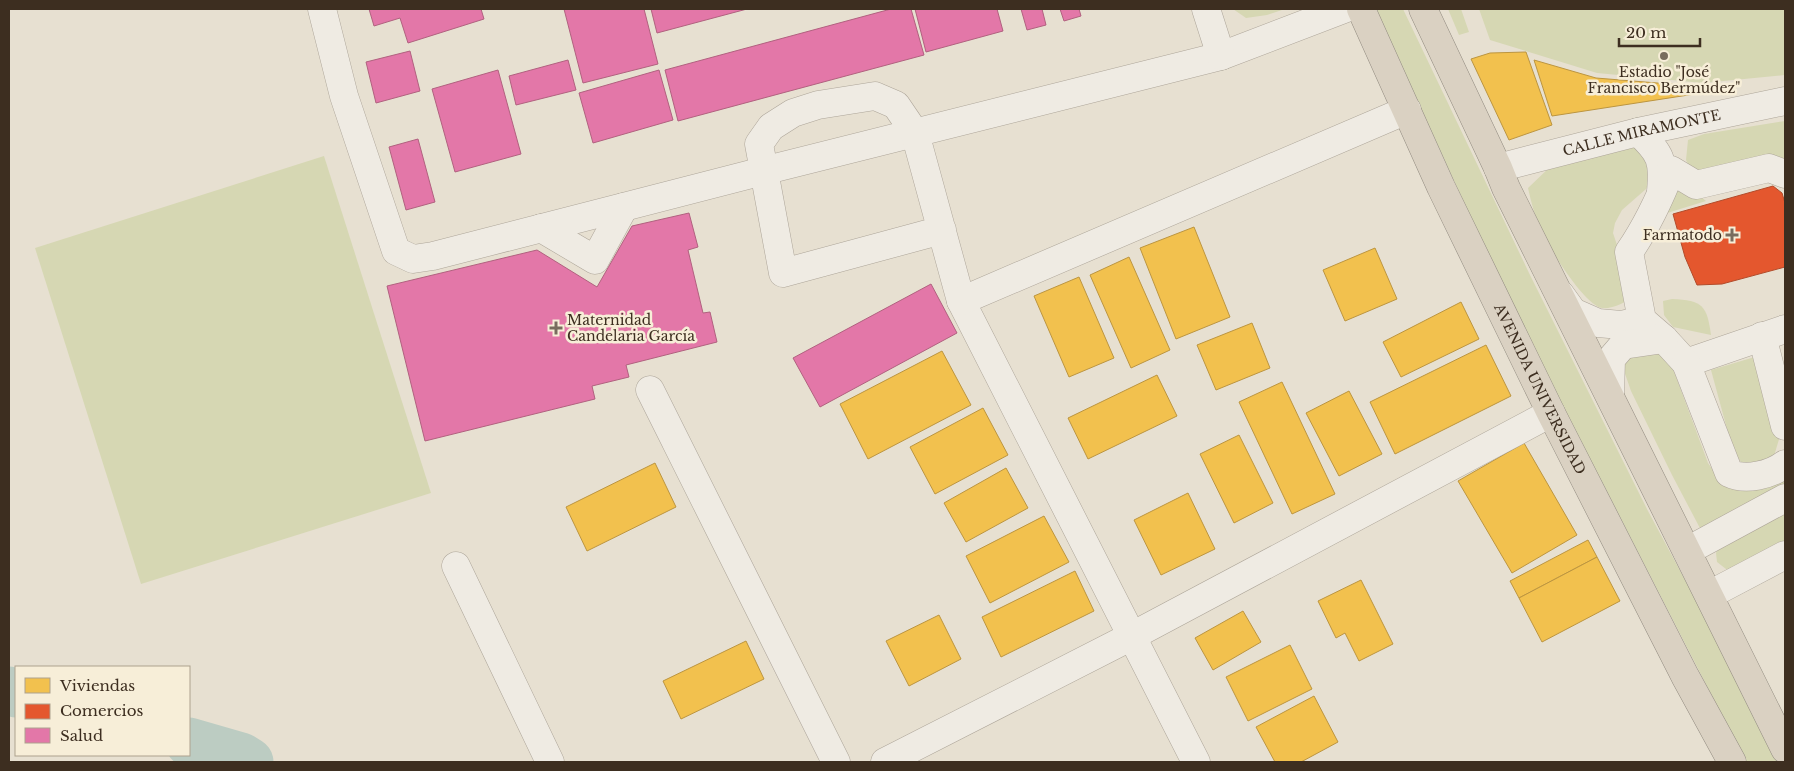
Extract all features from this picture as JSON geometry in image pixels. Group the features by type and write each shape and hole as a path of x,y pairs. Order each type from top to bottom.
{"highway":[{"name":"AVENIDA UNIVERSIDAD","path":"1361,9 1441,187 1551,413 1685,676 1732,762"},
{"path":"1423,9 1506,188 1785,748"}],"street":[{"path":"322,9 344,96 396,250 413,259 433,256 1221,56 1344,9"},
{"path":"1206,9 1221,56"},
{"path":"942,230 783,273 759,144 771,127 793,113 818,105 875,96 896,105 915,133 942,230 961,301 1196,762"},
{"name":"CALLE MIRAMONTE","path":"1498,168 1638,132 1785,101"},
{"path":"961,301 1407,110"},
{"path":"1682,123 1673,147 1678,166 1696,185"},
{"path":"1638,132 1654,148 1663,170 1661,196"},
{"path":"1785,174 1769,168 1696,185 1672,170 1661,196 1629,252 1642,320 1664,338 1686,363 1728,473 1738,478 1762,475 1785,464"},
{"path":"542,228 595,260 624,206"},
{"path":"1558,291 1573,312 1598,323 1622,325 1642,320"},
{"path":"1686,363 1773,333 1785,426"},
{"path":"1610,396 1611,359 1623,345 1664,338"},
{"path":"650,390 836,762"},
{"path":"885,762 1132,636 1551,413"},
{"path":"1687,551 1785,498"},
{"path":"1709,595 1785,555"},
{"path":"456,566 550,762"}],"green space":[{"path":"1233,9 1285,9 1267,15 1246,18"},
{"path":"1375,9 1403,9 1530,275 1648,511 1781,762 1746,762 1514,311"},
{"path":"1448,9 1461,9 1469,32 1459,35"},
{"name":"Estadio \"José Francisco Bermúdez\"","path":"1479,9 1785,9 1785,75 1703,83 1597,73 1490,40"},
{"path":"1785,121 1785,163 1706,175 1690,168 1686,160 1688,140 1704,134"},
{"path":"1638,147 1654,171 1646,189 1622,210 1615,223 1613,233 1620,254 1629,300 1613,307 1603,308 1587,298 1577,287 1550,248 1540,229 1528,188 1550,167 1608,149"},
{"path":"324,156 431,493 141,584 35,248"},
{"path":"1672,174 1706,201 1664,214"},
{"path":"1672,299 1691,301 1702,306 1708,317 1711,335 1673,327 1664,315 1663,301"},
{"path":"1649,347 1672,366 1708,463 1719,479 1785,472 1785,486 1702,532 1631,391 1623,368 1625,358"},
{"path":"1758,356 1780,436 1774,456 1761,465 1741,462 1733,451 1711,370"},
{"path":"1785,510 1785,544 1734,571 1726,569 1717,562 1716,553 1719,546"}],"building: Viviendas":[{"path":"1526,52 1552,125 1509,140 1471,59 1490,53"},
{"path":"1534,60 1596,78 1694,86 1695,94 1552,116"},
{"path":"1194,227 1230,317 1176,339 1140,248"},
{"path":"1375,248 1397,299 1345,321 1323,270"},
{"path":"1129,257 1170,350 1131,368 1090,275"},
{"path":"1079,277 1114,358 1069,377 1034,296"},
{"path":"1461,302 1479,339 1401,377 1383,342"},
{"path":"1252,323 1270,368 1216,390 1197,345"},
{"path":"1486,345 1511,396 1395,454 1370,402"},
{"path":"942,351 971,405 868,459 840,404"},
{"path":"1157,375 1177,416 1088,459 1068,418"},
{"path":"1282,382 1335,494 1292,514 1239,402"},
{"path":"1349,391 1382,454 1339,476 1306,413"},
{"path":"983,408 1008,455 935,494 910,447"},
{"path":"1239,435 1273,503 1234,523 1200,454"},
{"path":"1524,443 1577,535 1512,573 1458,481"},
{"path":"655,463 676,507 587,551 566,507"},
{"path":"1006,468 1028,508 966,542 944,503"},
{"path":"1188,493 1215,549 1161,575 1134,520"},
{"path":"1044,516 1069,562 990,603 966,556"},
{"path":"1588,540 1597,557 1519,598 1510,581"},
{"path":"1597,557 1620,601 1542,642 1519,598"},
{"path":"1075,571 1094,611 1001,657 982,617"},
{"path":"1361,580 1393,644 1359,661 1345,633 1336,638 1318,601"},
{"path":"1243,611 1261,642 1213,670 1195,638"},
{"path":"939,615 961,659 909,686 886,641"},
{"path":"746,641 764,679 681,719 663,681"},
{"path":"1290,645 1312,689 1248,721 1226,677"},
{"path":"1314,696 1338,742 1301,762 1275,762 1256,727"}],"building: Comercios":[{"name":"Farmatodo","path":"1773,186 1782,193 1785,203 1785,267 1722,284 1697,285 1685,257 1673,214"}],"building: Salud":[{"path":"369,9 481,9 484,19 408,43 400,18 374,26"},
{"path":"564,9 644,9 658,64 583,83"},
{"path":"651,9 747,9 657,33"},
{"path":"891,9 911,9 924,55 678,121 665,70"},
{"path":"915,9 997,9 1003,31 926,52"},
{"path":"1021,9 1042,9 1046,25 1027,30"},
{"path":"1060,9 1079,9 1081,16 1064,21"},
{"path":"410,51 420,91 376,103 366,62"},
{"path":"568,60 576,90 516,105 509,76"},
{"path":"498,70 521,154 455,172 432,89"},
{"path":"659,70 673,120 593,143 579,93"},
{"path":"418,139 435,202 406,210 389,147"},
{"name":"Maternidad Candelaria García","path":"689,213 698,247 688,250 703,313 710,312 717,342 626,365 629,377 592,386 595,399 425,441 387,286 537,250 597,287 632,226"},
{"path":"931,284 957,333 820,407 793,358"}],"waterway":[{"path":"9,691 15,693"},
{"path":"190,742 241,757 249,762"}],"place":[{"name":"Estadio \"José Francisco Bermúdez\"","path":"1664,56"},
{"name":"Farmatodo","path":"1732,235"},
{"name":"Maternidad Candelaria García","path":"556,328"}]}
